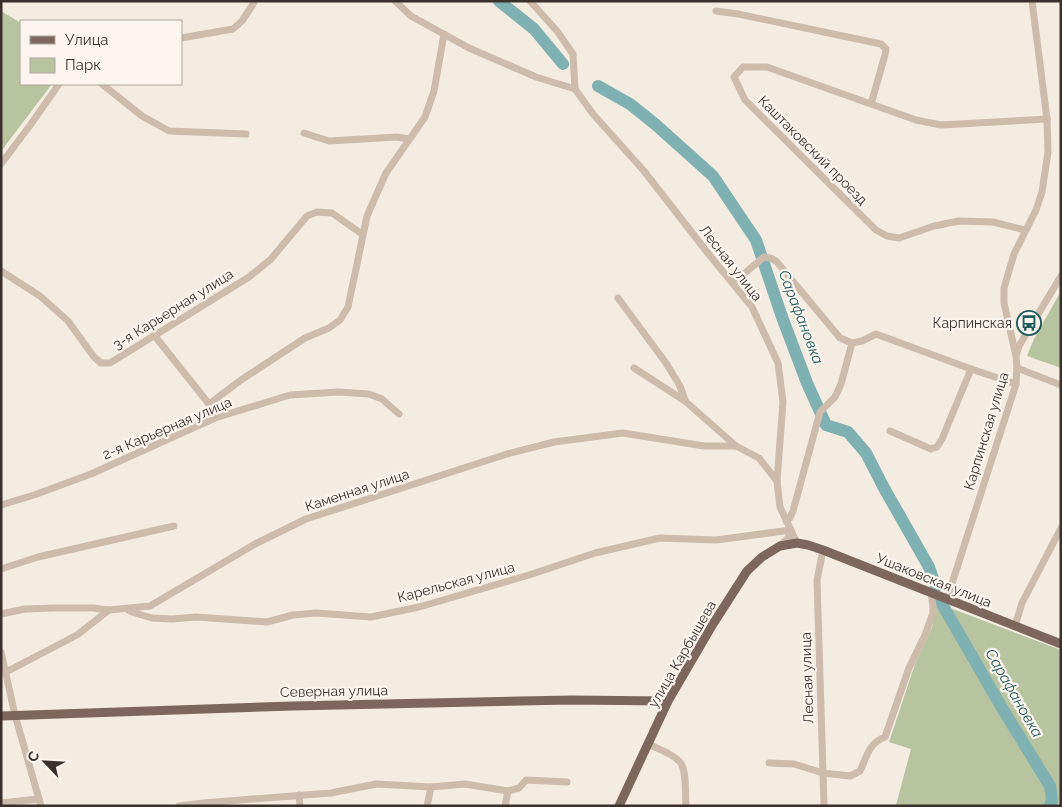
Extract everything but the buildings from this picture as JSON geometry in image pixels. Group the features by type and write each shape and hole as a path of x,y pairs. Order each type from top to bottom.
{"main road":[{"name":"Ушаковская улица","path":"797,543 823,550 1061,644"},
{"name":"улица Карбышева","path":"619,806 668,700 747,571 762,557 780,546 797,543"},
{"name":"Северная улица","path":"1,716 15,714 293,706 571,700 668,700"}],"street":[{"path":"182,38 234,30 256,1"},
{"path":"394,1 411,16 470,48 536,77 574,89 572,54 557,31 530,1"},
{"path":"1016,356 1004,303 1004,288 1014,254 1036,210 1042,192 1048,152 1047,119 1032,1"},
{"path":"716,11 881,44 886,49 885,55 871,104"},
{"name":"2-я Карьерная улица","path":"209,404 241,380 305,338 329,328 340,320 348,307 367,216 386,173 425,117 434,91 444,34"},
{"name":"Каштаковский проезд","path":"1025,230 993,222 959,221 934,226 899,238 887,236 876,230 745,100 734,77 743,67 767,67 916,120 941,125 1047,119"},
{"path":"1,164 58,85"},
{"path":"103,85 142,116 169,131 246,134"},
{"name":"Лесная улица","path":"574,89 593,114 644,171 752,306 778,363 783,402 776,481 780,507 797,543"},
{"path":"304,133 329,141 397,137 409,139"},
{"name":"3-я Карьерная улица","path":"1,271 40,296 68,321 100,363 110,363 249,277 271,259 307,216 317,212 332,213 362,234"},
{"path":"733,283 762,258 770,258 776,261 840,338 852,343 862,341 876,334 1016,384"},
{"name":"Карпинская улица","path":"946,599 1016,384 1018,368 1016,356 1019,346 1061,276"},
{"path":"618,298 666,363 680,386 685,401"},
{"path":"154,335 209,404 215,418"},
{"path":"786,521 790,518 793,511 820,412 835,397 841,384 852,343"},
{"path":"634,368 685,401 736,446 759,458 776,481"},
{"path":"1018,368 1061,385"},
{"path":"890,431 931,449 937,447 971,369"},
{"name":"2-я Карьерная улица","path":"1,505 91,474 215,418 290,395 338,392 369,394 382,399 399,414"},
{"name":"Каменная улица","path":"1,614 26,609 93,608 109,610 150,606 255,544 306,519 507,454 554,442 623,433 704,446 736,446"},
{"path":"1,569 38,557 174,526"},
{"path":"1015,626 1022,603 1061,528"},
{"path":"780,546 788,538 790,530"},
{"name":"Карельская улица","path":"126,608 132,612 152,618 172,620 196,617 267,622 293,615 316,613 371,617 419,607 529,575 595,553 660,538 716,540 790,530"},
{"name":"Лесная улица","path":"823,550 817,580 824,806"},
{"path":"769,763 794,764 823,773 850,776 860,771 871,746 877,740 885,737 909,668 933,613 931,593"},
{"path":"6,672 77,635 109,610"},
{"path":"1,652 15,714 40,802 1,803"},
{"path":"648,744 673,756 682,763 686,806"},
{"path":"179,806 331,793 376,784 431,786 465,784 508,791 520,788 526,780 567,782"},
{"path":"428,806 431,786"},
{"path":"505,806 508,791"},
{"path":"299,795 300,806"}],"green space":[{"path":"1,11 20,22 20,85 51,85 2,150"},
{"path":"1061,291 1061,368 1027,356 1034,339"},
{"path":"937,603 1061,650 1061,806 896,805 911,749 889,742 915,664 932,627"}],"waterway":[{"name":"Сарафановка","path":"499,1 534,29 563,64"},
{"name":"Сарафановка","path":"598,86 630,104 713,176 756,240 782,317 807,383 826,425 848,432 866,453 929,567 936,587"},
{"name":"Сарафановка","path":"940,599 1002,708 1050,786 1052,799 1050,806"}],"place":[{"name":"Карпинская","path":"1029,323"}]}
